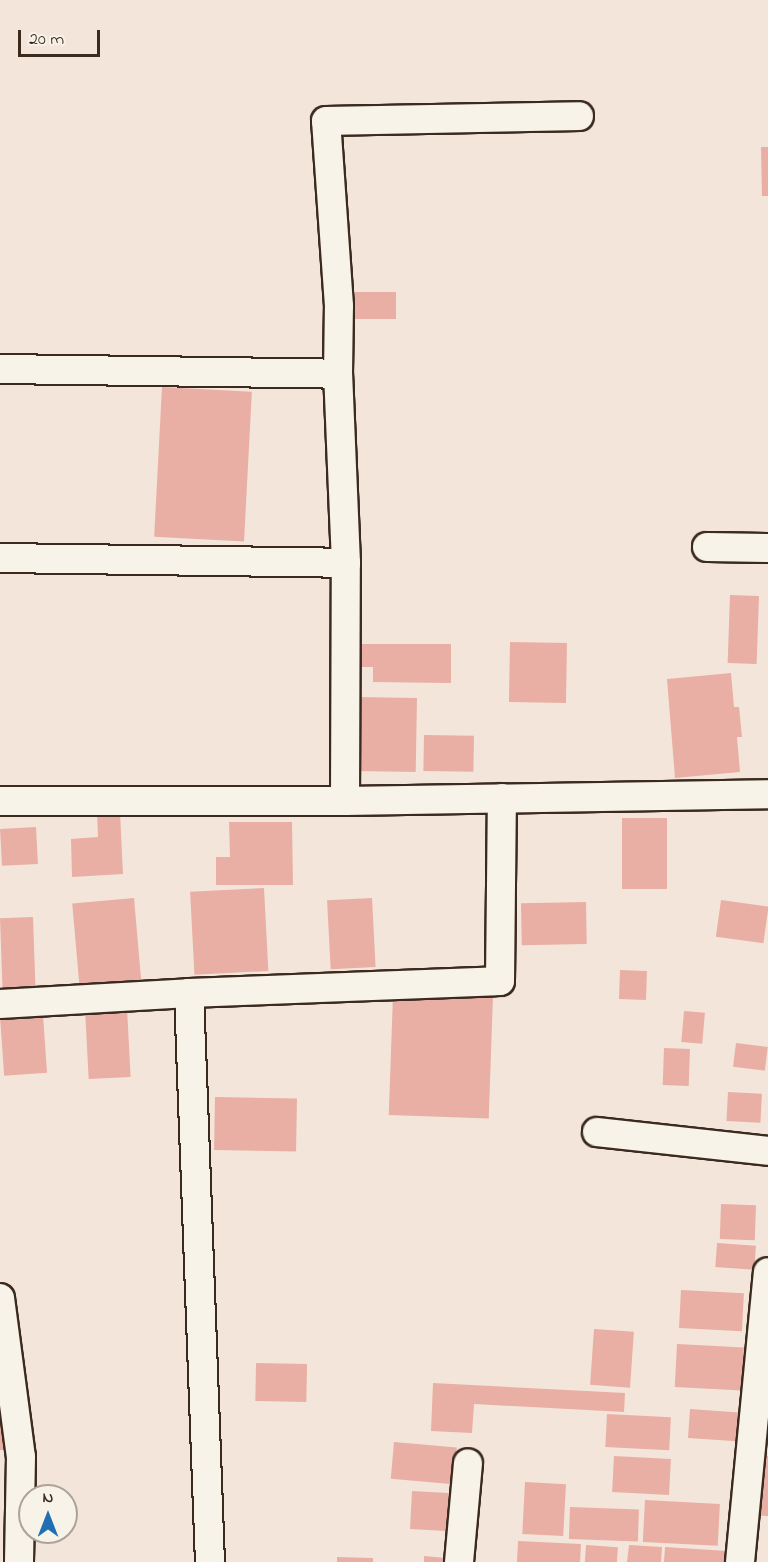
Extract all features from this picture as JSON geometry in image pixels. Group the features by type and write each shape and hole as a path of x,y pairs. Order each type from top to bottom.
{"street":[{"path":"345,801 346,563 338,374 339,306 326,121 579,116"},
{"path":"0,369 338,374"},
{"path":"708,547 768,548"},
{"path":"0,558 346,563"},
{"path":"0,801 345,801 768,794"},
{"path":"0,1004 189,993 500,981 502,798"},
{"path":"189,993 210,1562"},
{"path":"597,1132 768,1151"},
{"path":"740,1562 761,1427 768,1272"},
{"path":"0,1298 21,1457 19,1562"},
{"path":"459,1562 468,1463"}],"building":[{"path":"761,147 768,147 768,196 762,196"},
{"path":"355,292 396,292 396,319 355,319"},
{"path":"162,387 252,392 244,542 154,537"},
{"path":"730,595 759,596 757,664 728,663"},
{"path":"510,642 567,643 566,703 509,702"},
{"path":"358,644 451,644 451,683 373,682 373,667 358,667"},
{"path":"731,673 734,707 739,707 742,737 737,737 740,772 675,778 667,679"},
{"path":"356,697 417,698 416,772 355,771"},
{"path":"424,735 474,736 473,772 423,771"},
{"path":"120,812 123,874 72,877 71,839 98,837 97,813"},
{"path":"622,818 667,818 667,889 622,889"},
{"path":"229,822 292,822 293,885 216,885 216,857 230,857"},
{"path":"36,827 38,864 2,866 0,829"},
{"path":"264,888 268,971 194,975 190,892"},
{"path":"134,898 141,983 80,988 72,903"},
{"path":"372,898 376,967 331,969 327,900"},
{"path":"721,900 768,907 763,943 716,937"},
{"path":"586,902 587,944 522,945 521,903"},
{"path":"33,917 35,987 2,988 0,918"},
{"path":"620,970 647,971 646,1000 619,999"},
{"path":"393,994 493,997 489,1118 389,1115"},
{"path":"127,1008 131,1077 89,1079 85,1010"},
{"path":"684,1011 705,1013 702,1044 681,1042"},
{"path":"43,1015 47,1073 4,1076 0,1018"},
{"path":"736,1043 768,1047 765,1071 733,1067"},
{"path":"664,1048 690,1049 689,1086 663,1085"},
{"path":"728,1092 762,1094 760,1123 726,1121"},
{"path":"215,1097 297,1098 296,1151 214,1150"},
{"path":"721,1204 756,1205 755,1240 720,1239"},
{"path":"717,1243 756,1246 754,1270 715,1267"},
{"path":"681,1290 744,1293 742,1331 679,1328"},
{"path":"594,1329 634,1332 630,1388 590,1385"},
{"path":"677,1344 744,1348 742,1390 675,1387"},
{"path":"256,1363 307,1364 306,1402 255,1401"},
{"path":"433,1383 625,1393 624,1412 474,1404 472,1433 431,1431"},
{"path":"690,1409 739,1412 737,1441 688,1438"},
{"path":"607,1414 671,1417 669,1450 605,1447"},
{"path":"0,1420 7,1420 7,1450 0,1450"},
{"path":"394,1442 457,1447 454,1484 391,1479"},
{"path":"755,1455 768,1456 768,1516 752,1515"},
{"path":"614,1456 671,1459 669,1495 612,1492"},
{"path":"525,1482 566,1484 563,1536 522,1534"},
{"path":"412,1491 449,1493 447,1531 410,1529"},
{"path":"645,1500 720,1504 718,1546 643,1542"},
{"path":"570,1507 639,1509 638,1541 569,1539"},
{"path":"518,1541 581,1544 580,1562 517,1562"},
{"path":"586,1545 618,1547 617,1562 585,1562"},
{"path":"629,1545 662,1547 661,1562 627,1562"},
{"path":"665,1547 727,1551 726,1562 664,1562"},
{"path":"424,1556 446,1558 445,1562 424,1562"},
{"path":"337,1557 373,1558 373,1562 337,1562"}]}
